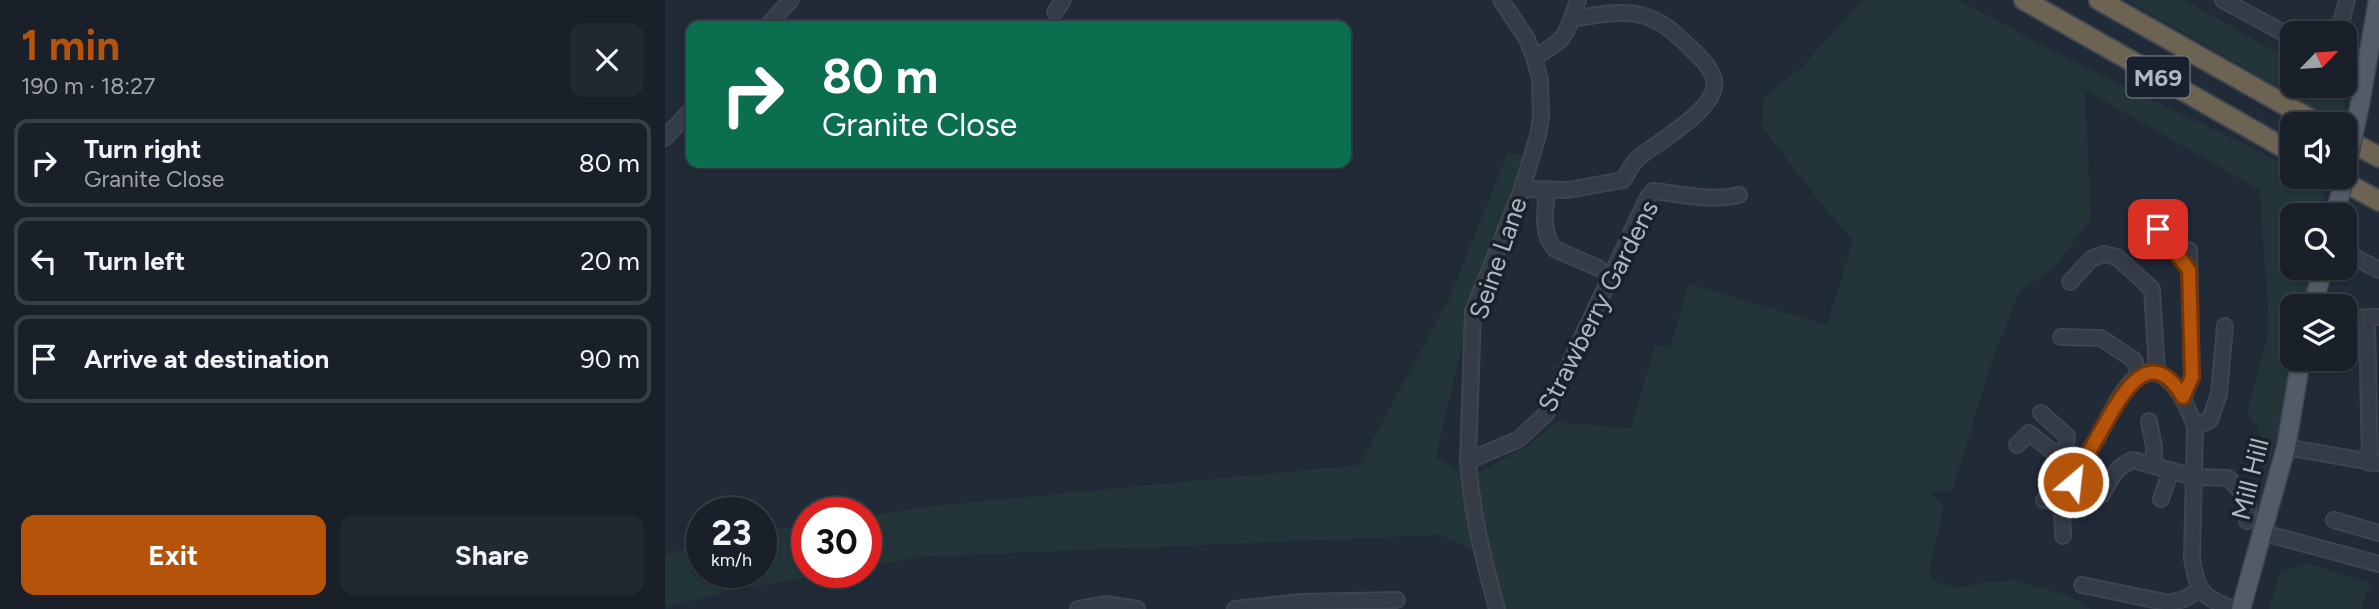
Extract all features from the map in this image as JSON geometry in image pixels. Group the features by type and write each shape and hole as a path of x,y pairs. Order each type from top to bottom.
{"highway":[{"name":"M69","path":"2024,0 2280,146"},
{"name":"M69","path":"2099,0 2298,112"},
{"path":"2357,145 2379,157"},
{"path":"2357,189 2379,201"}],"main road":[{"path":"2357,118 2378,0"},
{"name":"Mill Hill","path":"2241,609 2286,447 2299,371"}],"street":[{"path":"772,21 791,0"},
{"name":"Seine Lane","path":"1497,609 1475,523 1468,461 1473,311 1522,189 1541,117 1540,79 1534,57 1522,30 1501,0"},
{"path":"1534,57 1560,42 1578,0"},
{"path":"2223,0 2280,30"},
{"path":"2341,21 2347,0"},
{"path":"1522,189 1568,190 1623,180 1635,160 1689,120 1707,102 1714,89 1714,79 1703,61 1678,36 1649,16 1624,12 1571,19"},
{"path":"2357,72 2364,81"},
{"path":"665,138 686,115"},
{"path":"1547,189 1545,228 1549,243 1555,249 1598,268"},
{"name":"Strawberry Gardens","path":"1468,461 1518,439 1546,414 1653,191 1712,198 1739,195"},
{"path":"2158,229 2189,270"},
{"path":"2183,397 2192,377 2189,250"},
{"path":"2070,282 2091,260 2104,254 2117,257 2152,289 2157,373"},
{"path":"2357,258 2379,270"},
{"path":"2286,447 2374,463 2373,318"},
{"path":"2195,428 2210,420 2219,394 2225,326"},
{"path":"2061,337 2101,338 2134,360 2140,376"},
{"path":"2063,536 2063,504 2119,398 2132,381 2140,376 2157,373 2165,377 2183,397 2190,409 2195,428 2192,558 2195,577 2200,590 2208,598 2233,609"},
{"path":"2041,413 2067,436 2065,461"},
{"path":"2149,421 2154,466"},
{"path":"2017,445 2029,433 2065,461 2080,469"},
{"path":"2102,495 2115,471 2133,460 2194,477 2228,478 2249,500 2248,522"},
{"path":"2161,499 2171,470"},
{"path":"2044,500 2063,504"},
{"path":"2334,520 2379,533"},
{"path":"2264,533 2379,564"},
{"path":"2083,585 2168,606 2200,590"},
{"path":"1235,609 1301,602 1397,600"},
{"path":"1077,609 1106,604 1137,609"}],"shaded area":[{"path":"1863,0 1958,0 2065,57 2280,162 2280,189 2324,189 2323,203 2280,203 2280,280 2309,280 2307,294 2280,294 2280,371 2291,371 2258,508 2263,446 2255,423 2247,413 2269,329 2260,190 2085,90 2091,219 2054,268 2019,291 1990,367 1952,492 1945,490 1931,493 1944,507 1929,572 1936,582 1956,588 1985,582 2014,581 2067,595 2091,609 1502,609 1483,553 1439,535 919,557 882,564 882,514 933,506 1359,465 1449,299 1508,152 1524,156 1459,358 1436,457 1472,477 1530,444 1556,422 1631,428 1655,346 1670,347 1689,284 1827,325 1853,241 1761,126 1764,97 1801,68"},
{"path":"2127,0 2185,0 2280,54 2280,88"},
{"path":"2297,98 2344,98 2343,112 2321,112"},
{"path":"791,527 791,580 777,583 777,529"},
{"path":"686,549 686,588 748,588 665,607 665,554"},
{"path":"2306,563 2371,583 2361,609 2269,609 2280,572"}],"route":[{"path":"2073,482 2119,398 2132,381 2140,376 2157,373 2165,377 2183,397 2192,377 2189,270 2158,229"}]}
